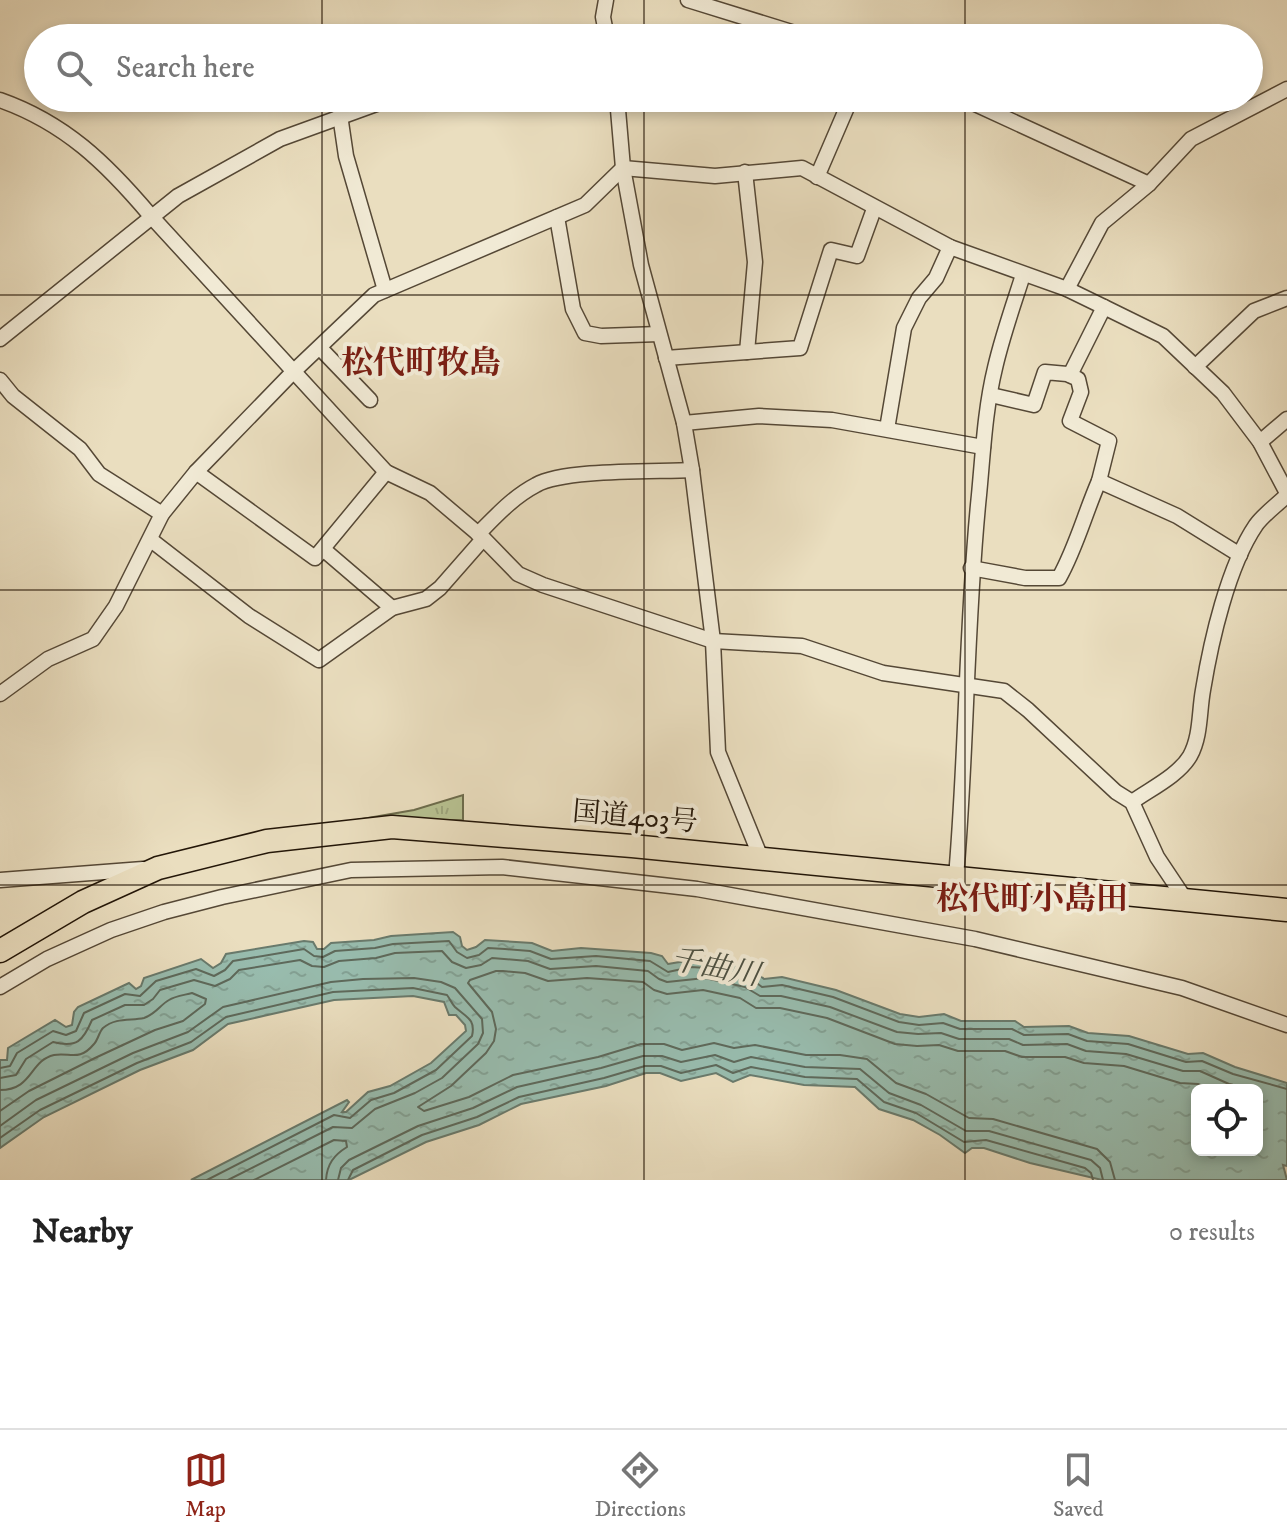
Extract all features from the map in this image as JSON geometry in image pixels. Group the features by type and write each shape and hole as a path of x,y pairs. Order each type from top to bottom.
{"highway":[{"name":"国道403号","path":"0,951 83,902 158,868 267,841 392,827 761,858 894,874 956,877 1287,910"}],"street":[{"path":"604,24 606,0"},
{"path":"688,0 766,24"},
{"path":"1263,102 1287,89"},
{"path":"0,100 24,110"},
{"path":"30,112 75,139 115,173 386,472 430,493 518,574 713,641 802,646 883,673 1004,691 1116,792 1132,802 1157,857 1185,899"},
{"path":"0,339 150,215 178,196 280,139 349,112"},
{"path":"618,112 623,168 641,265 684,423 692,470 713,641 718,752 761,858"},
{"path":"817,177 845,112"},
{"path":"992,112 1149,184"},
{"path":"1067,289 1102,223 1149,184 1191,139 1243,112"},
{"path":"340,115 346,156 385,290"},
{"path":"0,694 48,659 93,639 116,606 162,514 196,472 293,372 374,295 585,205 623,168 715,176 802,168 950,247 1067,289 1163,336 1223,393 1260,442 1287,494 1257,524 1240,555 1213,634 1197,739 1188,758 1177,770 1132,802"},
{"path":"745,172 755,262 747,352"},
{"path":"666,358 800,348 831,250 857,256 874,209"},
{"path":"557,217 573,309 585,333 601,336 659,334"},
{"path":"887,429 904,328 919,298 936,278 950,247"},
{"path":"956,877 965,764 965,684 971,568 983,447 994,370 1023,275"},
{"path":"1195,367 1254,311 1287,298"},
{"path":"1070,375 1104,307"},
{"path":"320,348 370,400"},
{"path":"971,568 1025,578 1059,578 1069,561 1081,521 1099,481 1109,441 1070,421 1081,392 1078,379 1070,375 1045,372 1034,405 991,395"},
{"path":"0,380 13,396 80,449 99,474 162,514"},
{"path":"684,423 759,416 832,420 983,447"},
{"path":"1260,442 1287,419"},
{"path":"151,540 249,616 319,660 392,608 426,599 440,588 507,505 538,483 567,475 692,470"},
{"path":"196,472 315,558 386,472"},
{"path":"1099,481 1177,516 1240,555"},
{"path":"323,549 392,608"},
{"path":"0,987 47,959 111,930 222,897 351,870 502,867 697,889 975,939 1182,988 1287,1025"},
{"path":"0,880 158,868"}],"green space":[{"path":"463,795 463,820 357,823 356,820 414,810"}],"water":[{"name":"千曲川","path":"453,932 460,937 462,946 467,950 485,940 532,943 552,951 581,948 651,953 662,956 668,964 718,961 743,967 764,979 782,977 836,990 900,1014 919,1017 944,1014 961,1021 1015,1021 1024,1027 1069,1026 1088,1033 1129,1036 1188,1054 1203,1053 1235,1067 1287,1083 1287,1166 1283,1165 1287,1180 1102,1180 1030,1163 984,1148 972,1148 965,1153 913,1120 879,1109 855,1087 804,1085 750,1075 733,1082 716,1073 681,1081 660,1073 646,1073 606,1086 521,1104 479,1125 426,1142 349,1180 191,1180 347,1100 349,1102 342,1112 346,1112 368,1092 390,1086 431,1063 466,1031 456,1015 449,1015 444,1002 413,996 334,1000 228,1024 193,1050 140,1070 44,1117 0,1148 0,1060 7,1060 8,1048 55,1020 66,1027 72,1025 78,1007 129,983 136,989 144,978 201,959 213,968 221,963 226,954 304,941 313,942 317,949 324,949 331,943"}],"district":[{"name":"松代町牧島","path":"421,364"},
{"name":"松代町小島田","path":"1032,900"}]}
